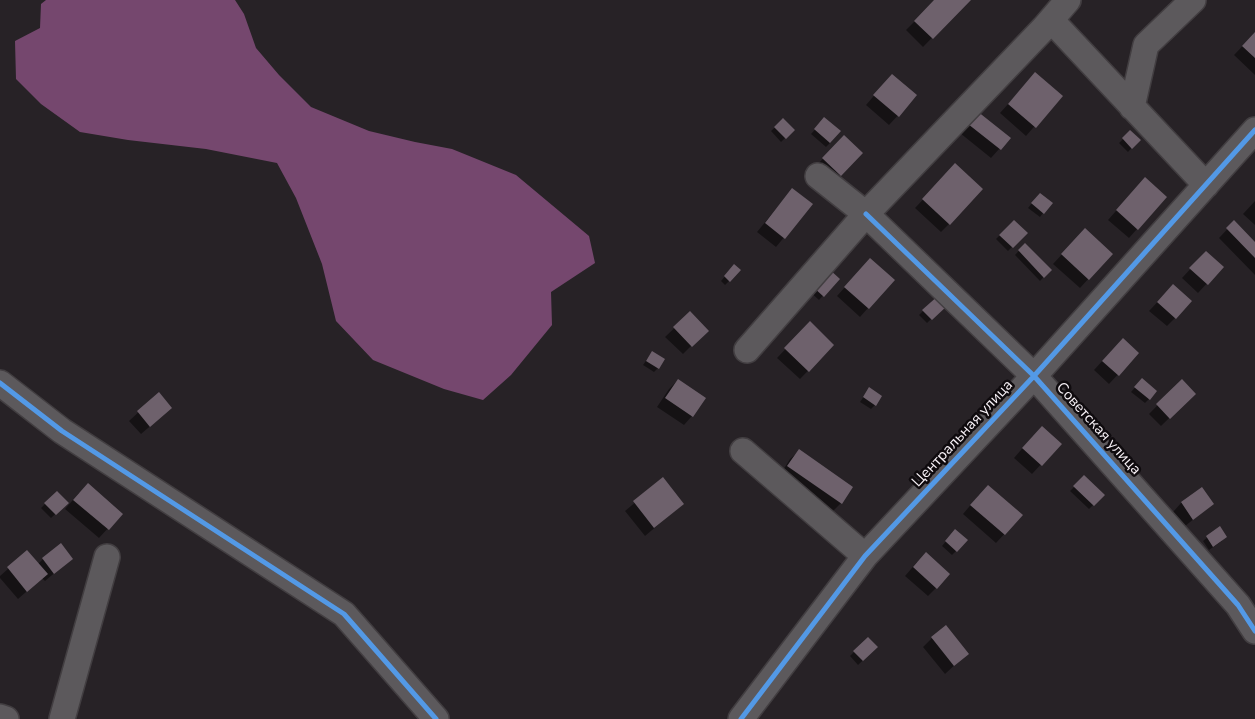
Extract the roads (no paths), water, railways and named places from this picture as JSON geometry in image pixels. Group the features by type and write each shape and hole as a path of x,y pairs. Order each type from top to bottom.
{"street":[{"path":"747,350 866,214 1068,0"},
{"path":"1132,107 1146,45 1193,0"},
{"path":"1051,20 1206,185"},
{"name":"Центральная улица","path":"741,719 865,556 1034,376 1255,130"},
{"name":"Советская улица","path":"818,176 866,214 1034,376 1238,605 1255,631"},
{"path":"0,383 62,431 344,614 436,719"},
{"path":"743,450 865,556"},
{"path":"62,719 106,556"},
{"path":"0,717 6,719"}]}
